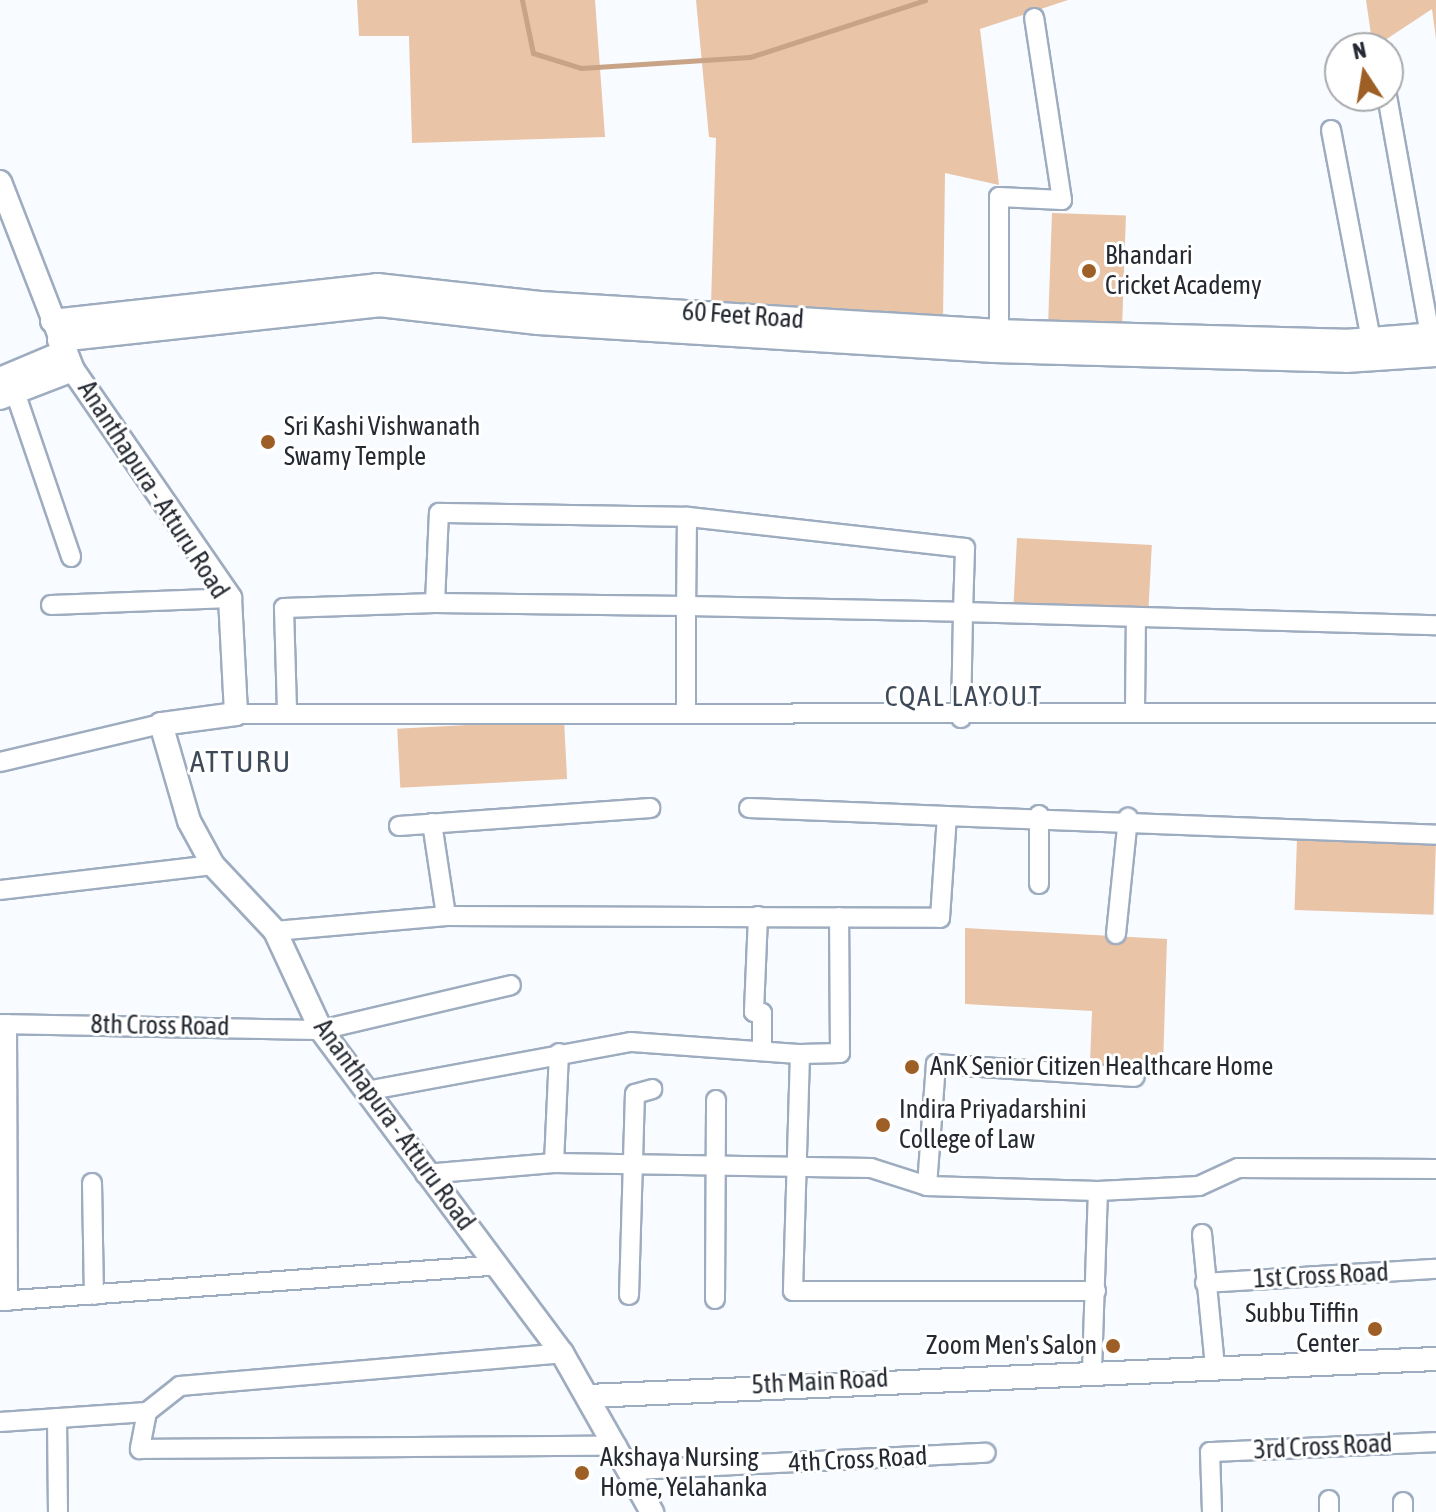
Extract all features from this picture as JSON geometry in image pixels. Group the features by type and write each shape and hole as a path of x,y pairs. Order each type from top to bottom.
{"street":[{"path":"999,331 999,197 1062,200 1034,18"},
{"path":"1390,112 1434,341"},
{"path":"1331,130 1371,339"},
{"name":"Ananthapura - Atturu Road","path":"0,182 62,346 230,598 236,714"},
{"name":"60 Feet Road","path":"62,346 377,285 540,303 999,331 1434,341"},
{"name":"60 Feet Road","path":"62,346 379,305 538,323 994,351 1346,361 1434,341"},
{"path":"62,346 5,391 71,557"},
{"path":"435,603 439,513 687,517 965,548 961,718"},
{"path":"686,712 687,517"},
{"path":"51,605 230,598"},
{"path":"287,710 284,608 435,603 686,606 1436,625"},
{"path":"1135,708 1136,617"},
{"path":"0,762 161,724 287,710 686,712 961,718 1135,708 1436,713"},
{"name":"Ananthapura - Atturu Road","path":"161,724 189,821 213,865 275,931 321,1030 425,1174 562,1353 633,1470 652,1512"},
{"path":"399,826 650,808"},
{"path":"749,808 947,816 1128,818 1436,835"},
{"path":"1039,815 1039,884"},
{"path":"275,931 446,916 940,918 947,816"},
{"path":"1116,934 1128,818"},
{"path":"432,823 446,916"},
{"path":"0,890 213,865"},
{"path":"758,916 754,1012 762,1013 762,1051"},
{"path":"366,1091 631,1042 800,1054 840,1053 839,917"},
{"name":"8th Cross Road","path":"4,1024 321,1030 511,985"},
{"path":"4,1024 4,1301 497,1265"},
{"path":"554,1163 559,1053"},
{"path":"800,1054 793,1291 1096,1291"},
{"path":"927,1186 936,1064 1135,1077"},
{"path":"629,1295 635,1094 652,1089"},
{"path":"715,1299 716,1100"},
{"path":"425,1174 554,1163 871,1168 927,1186 1098,1191 1199,1186 1238,1168 1436,1169"},
{"path":"92,1183 94,1295"},
{"path":"1092,1370 1098,1191"},
{"path":"1202,1234 1215,1367"},
{"name":"1st Cross Road","path":"1205,1283 1436,1269"},
{"path":"0,1422 147,1412 180,1386 562,1353"},
{"name":"5th Main Road","path":"588,1396 1092,1370 1436,1359"},
{"path":"147,1412 140,1449 617,1446"},
{"path":"57,1418 58,1512"},
{"name":"3rd Cross Road","path":"1212,1512 1210,1452 1436,1442"},
{"name":"4th Cross Road","path":"633,1470 986,1453"}],"shaded area":[{"path":"357,0 595,0 605,137 412,143 409,36 359,36"},
{"path":"696,0 1068,0 980,29 999,185 945,173 943,320 711,305 716,138 709,137"},
{"path":"1366,0 1436,0 1436,39 1432,9 1397,32 1371,32"},
{"name":"Bhandari Cricket Academy","path":"1052,213 1126,216 1122,328 1048,325"},
{"path":"1017,538 1152,545 1148,611 1014,604"},
{"path":"564,720 567,779 400,788 397,729"},
{"path":"1297,839 1436,844 1433,915 1295,910"},
{"path":"965,928 1167,939 1163,1066 1090,1064 1092,1011 965,1004"}],"waterway":[{"path":"522,0 533,53 581,68 750,57 925,0"}],"place":[{"name":"Bhandari Cricket Academy","path":"1089,271"},
{"name":"Sri Kashi Vishwanath Swamy Temple","path":"268,442"},
{"name":"AnK Senior Citizen Healthcare Home","path":"912,1067"},
{"name":"Indira Priyadarshini College of Law","path":"883,1125"},
{"name":"Subbu Tiffin Center","path":"1375,1329"},
{"name":"Zoom Men's Salon","path":"1113,1346"},
{"name":"Akshaya Nursing Home, Yelahanka","path":"582,1473"}],"district":[{"name":"CQAL LAYOUT","path":"964,696"},
{"name":"ATTURU","path":"241,761"}]}
